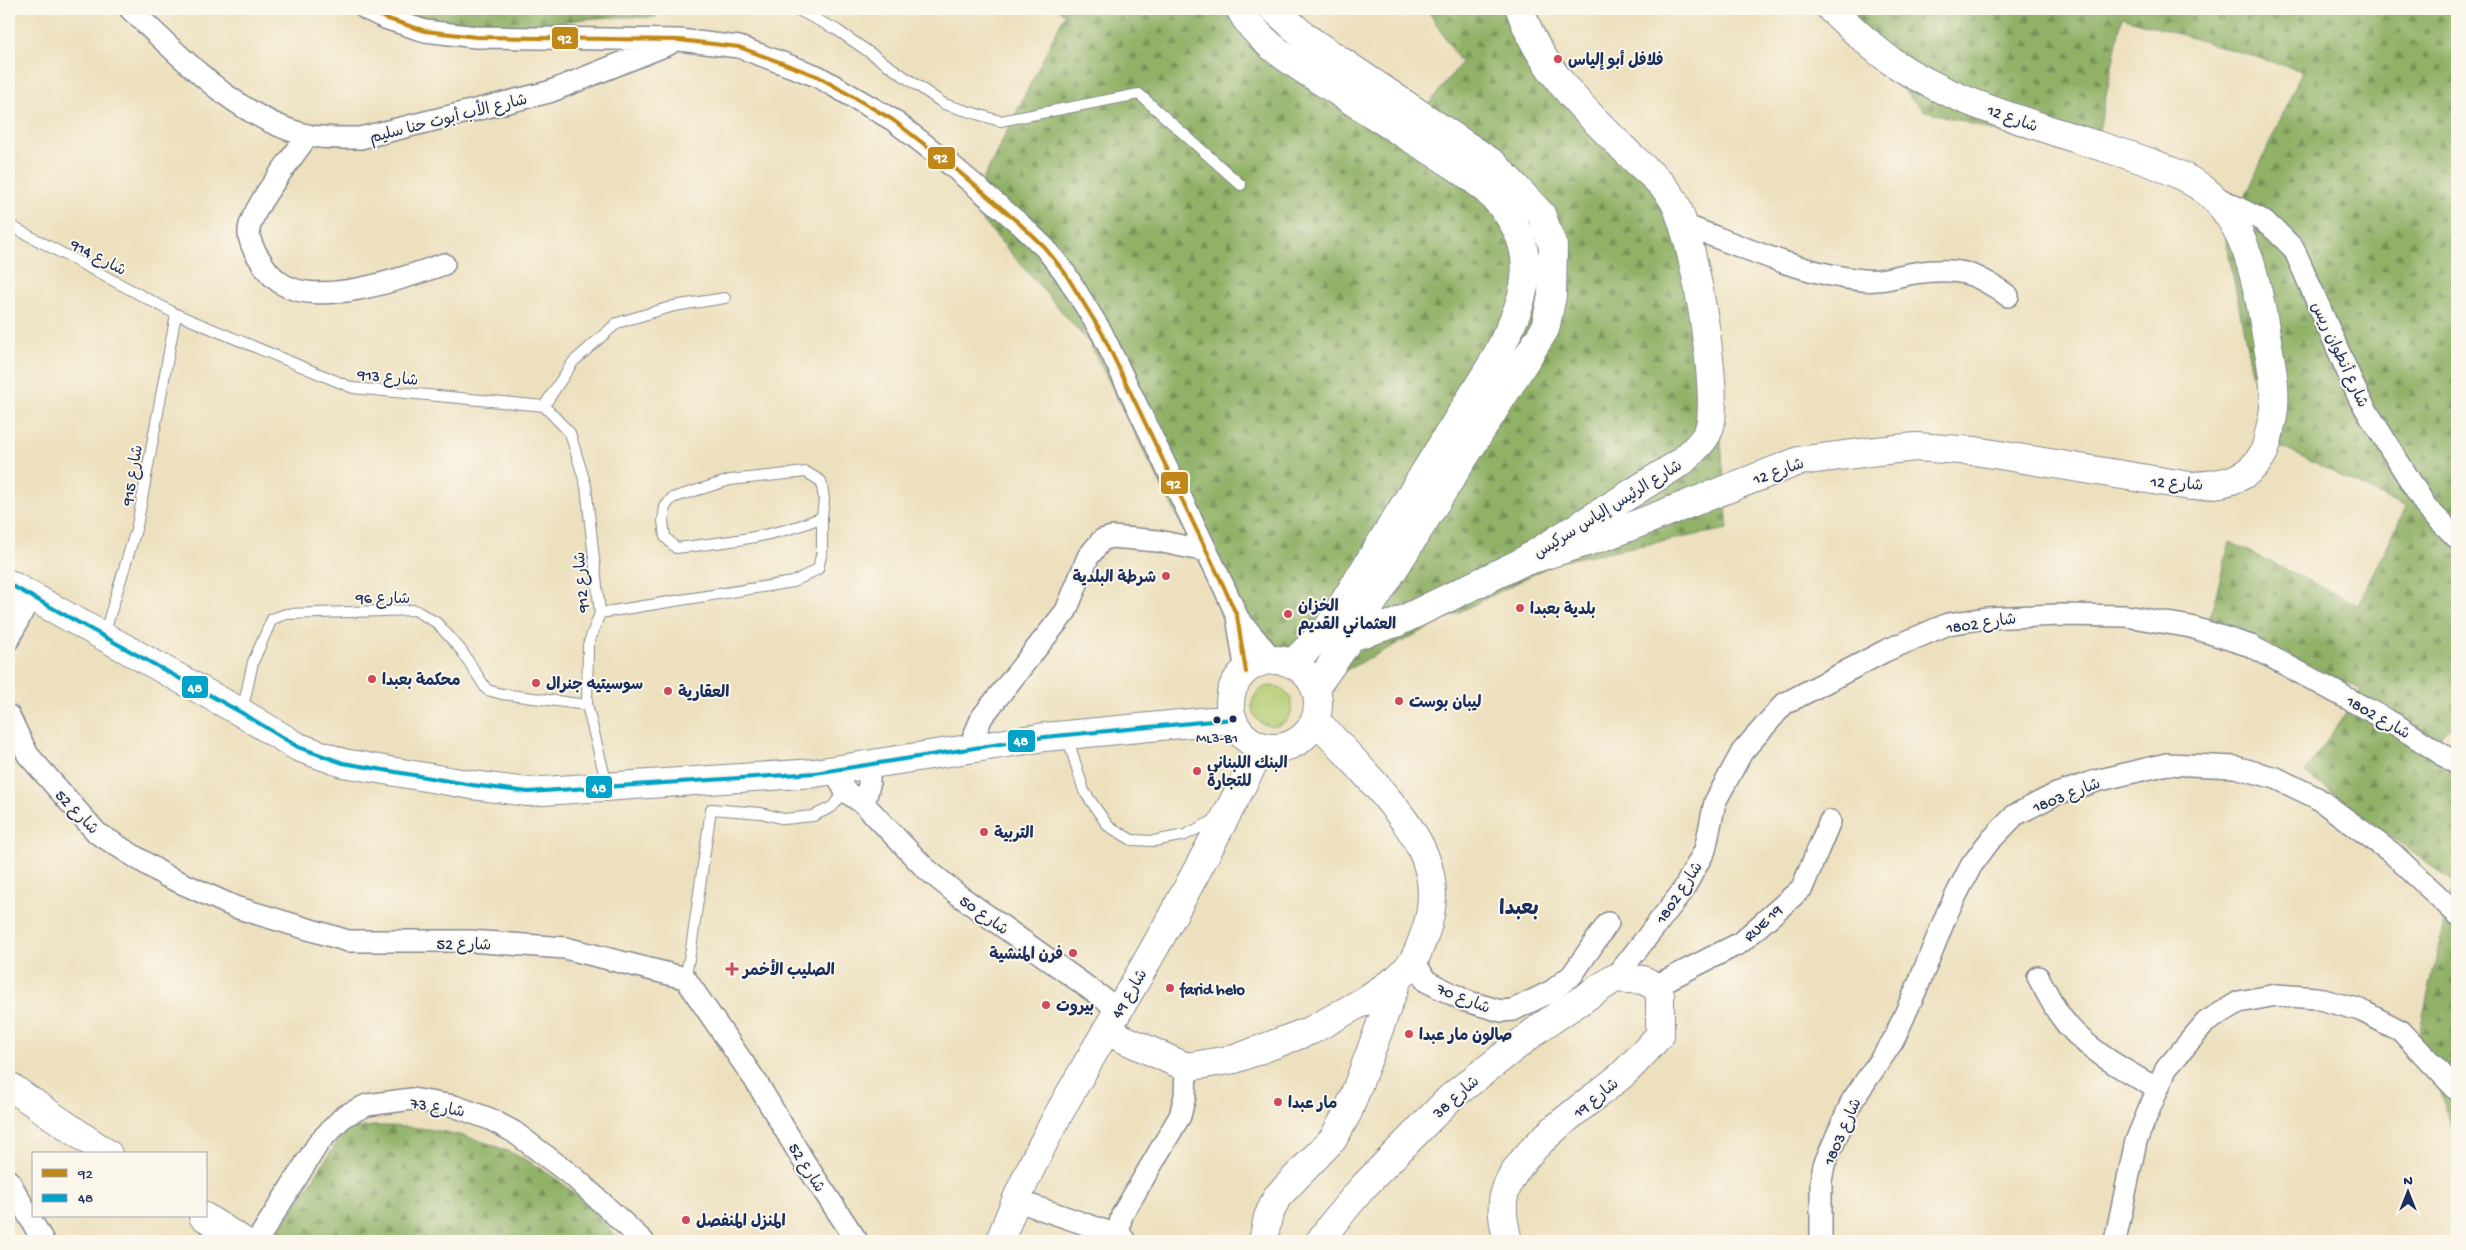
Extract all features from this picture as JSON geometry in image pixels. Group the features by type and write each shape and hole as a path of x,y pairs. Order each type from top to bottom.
{"main road":[{"path":"1240,9 1247,22 1284,57 1481,186 1514,225 1522,243 1525,259 1524,276 1514,320 1494,361 1339,633 1315,688"},
{"path":"1274,9 1305,37 1494,164 1541,214 1553,246 1552,296 1545,329 1339,633 1283,663 1253,666 1236,684 1231,694 1230,707 1232,719 1239,731 1249,740 1262,746 1275,748 1288,746 1304,736 1315,720 1318,709 1315,688 1302,670 1283,663"},
{"name":"شارع الرئيس إلياس سركيس","path":"1339,633 1396,623 1520,563 1683,461 1703,439 1710,428 1713,402 1708,350 1694,263 1684,225 1672,198 1661,184 1597,122 1552,73 1527,28 1520,9"},
{"name":"شارع 12","path":"1520,563 1606,536 1799,460 1916,446 1975,451 2190,486 2220,484 2238,478 2252,469 2264,451 2273,415 2272,374 2253,273 2242,241 2227,214 2207,192 2179,175 2000,114 1930,84 1890,60 1831,9"},
{"path":"20,590 103,638 242,713 298,747 343,763 472,785 528,792 840,781 869,766 968,750 1066,735 1232,719"},
{"path":"1263,1241 1268,1218 1277,1197 1333,1139 1348,1112 1430,918 1432,905 1430,872 1426,858 1407,822 1352,757 1315,720"},
{"name":"شارع 49","path":"1000,1241 1015,1200 1060,1111 1189,886 1262,746"},
{"path":"1186,1067 1235,1059 1312,1030 1364,1001 1407,970"},
{"path":"1615,978 1643,980 1656,986"},
{"name":"شارع 38","path":"1320,1241 1333,1222 1363,1187 1451,1097 1542,1026 1615,978"},
{"name":"شارع 19","path":"1508,1241 1503,1221 1504,1195 1508,1184 1523,1162 1554,1129 1624,1073 1660,1035 1660,995 1656,986"},
{"name":"شارع 50","path":"1112,1020 1186,1067"},
{"path":"9,1086 105,1152"},
{"path":"206,1218 243,1241"}],"street":[{"name":"شارع الأب أبوت حنا سليم","path":"130,9 211,84 254,114 308,135 360,138 549,92 679,40"},
{"path":"366,9 385,18 425,31 476,37 679,40 739,47 817,76 893,120 951,165 1020,224 1045,248 1065,273 1102,333 1237,616 1246,672"},
{"path":"308,135 261,205 250,226 250,239 254,250 267,270 278,282 302,291 330,294 401,280 444,264"},
{"name":"شارع أنطوان ريس","path":"2207,192 2260,219 2275,230 2294,249 2359,398 2427,508 2457,538"},
{"path":"1684,225 1809,270 1862,280 1891,280 1914,273 1954,270 1985,279 2008,296"},
{"path":"968,750 982,718 1066,611 1088,557 1102,540 1112,537 1158,541 1206,551"},
{"path":"9,639 20,590"},
{"name":"شارع 1802","path":"1615,978 1682,892 1704,850 1715,802 1742,752 1784,704 1885,651 1948,624 1986,618 2060,615 2126,616 2192,627 2251,646 2382,717 2457,764"},
{"path":"1237,616 1283,663"},
{"name":"شارع 52","path":"9,716 28,755 97,832 166,876 235,908 348,941 470,941 565,948 685,978 736,1050 803,1160 858,1241"},
{"name":"شارع 1803","path":"1821,1241 1819,1198 1824,1165 1852,1101 1893,1041 1948,911 1971,866 1988,843 2015,815 2046,799 2096,781 2167,764 2236,767 2252,771 2276,778 2317,798 2392,853 2457,914"},
{"path":"864,804 869,785 869,766"},
{"name":"شارع 50","path":"840,781 924,867 1112,1020"},
{"name":"RUE 19","path":"1656,986 1740,943 1802,888 1830,821"},
{"name":"شارع 70","path":"1407,970 1466,1001 1502,1011 1513,1010 1552,991 1572,975 1608,923"},
{"path":"2038,977 2059,1015 2089,1046 2118,1067 2156,1088"},
{"path":"2114,1241 2136,1141 2156,1088 2166,1069 2206,1022 2239,1002 2276,994 2316,998 2360,1010 2401,1031 2457,1090"},
{"path":"1122,1238 1119,1226 1122,1215 1180,1116 1185,1096 1186,1067"},
{"name":"شارع 73","path":"258,1241 319,1142 344,1116 367,1105 412,1099 454,1106 490,1118 514,1132 575,1178 642,1241"},
{"path":"9,1181 43,1241"},
{"path":"1015,1200 1122,1238"}],"lane":[{"path":"796,9 837,30 944,104 1000,121 1139,94 1241,185"},
{"name":"شارع 914","path":"9,225 176,314"},
{"path":"544,406 573,362 617,322 674,306 725,298"},
{"name":"شارع 913","path":"176,314 354,388 544,406"},
{"name":"شارع 915","path":"103,638 137,526 176,314"},
{"name":"شارع 912","path":"544,406 570,432 586,486 600,613 588,645 587,705 607,788"},
{"path":"600,613 793,582 818,569 822,551 824,499 821,481 806,472 730,480 672,498 666,508 663,522 665,537 676,548 717,544 805,525 822,517"},
{"name":"شارع 96","path":"242,713 253,662 272,619 286,614 414,610 437,622 461,650 488,690 502,694 587,705"},
{"path":"1066,735 1084,791 1108,826 1132,840 1154,841 1185,835 1229,811"},
{"path":"685,978 692,949 711,808 761,813 784,819 813,816 832,807 840,781"}],"green space":[{"path":"396,9 656,9 656,17 602,17 494,28 446,24"},
{"path":"1057,9 1267,9 1410,128 1461,63 1427,9 1520,9 1700,257 1719,417 1728,529 1559,561 1323,682 1248,657 1090,344 970,206 1065,14"},
{"path":"1859,9 2449,9 2457,40 2457,720 2430,747 2457,780 2457,1141 2419,1034 2453,882 2305,773 2361,690 2210,617 2230,542 2358,605 2406,508 2265,439 2226,240 2302,71 2122,17 2093,160 1923,110 1845,34"},
{"path":"1272,686 1286,692 1292,706 1286,720 1272,726 1258,720 1252,706 1258,692"},
{"path":"374,1126 411,1127 446,1132 479,1141 511,1153 541,1169 569,1189 595,1213 619,1241 289,1241 277,1233 346,1129"}],"transit line":[{"name":"92","path":"366,9 385,18 425,31 476,37 679,40 739,47 817,76 893,120 951,165 1020,224 1045,248 1065,273 1102,333 1224,587 1237,616 1246,672"},
{"name":"48","path":"9,584 242,713 298,747 343,763 472,785 528,792 815,773 1045,737 1233,719"}],"place":[{"name":"فلافل أبو إلياس","path":"1558,59"},
{"name":"شرطة البلدية","path":"1166,576"},
{"name":"بلدية بعبدا","path":"1520,608"},
{"name":"الخزان العثماني القديم","path":"1288,614"},
{"name":"محكمة بعبدا","path":"372,679"},
{"name":"سوسيتيه جنرال","path":"536,683"},
{"name":"العقارية","path":"668,691"},
{"name":"ليبان بوست","path":"1399,701"},
{"name":"ML3-B1","path":"1217,720"},
{"name":"البنك اللبناني للتجارة","path":"1197,771"},
{"name":"التربية","path":"984,832"},
{"name":"فرن المنشية","path":"1073,953"},
{"name":"الصليب الأخمر","path":"732,969"},
{"name":"farid helo","path":"1170,988"},
{"name":"بيروت","path":"1046,1005"},
{"name":"صالون مار عبدا","path":"1409,1034"},
{"name":"مار عبدا","path":"1278,1102"},
{"name":"المنزل المنفصل","path":"686,1220"}],"district":[{"name":"بعبدا","path":"1519,907"}]}
